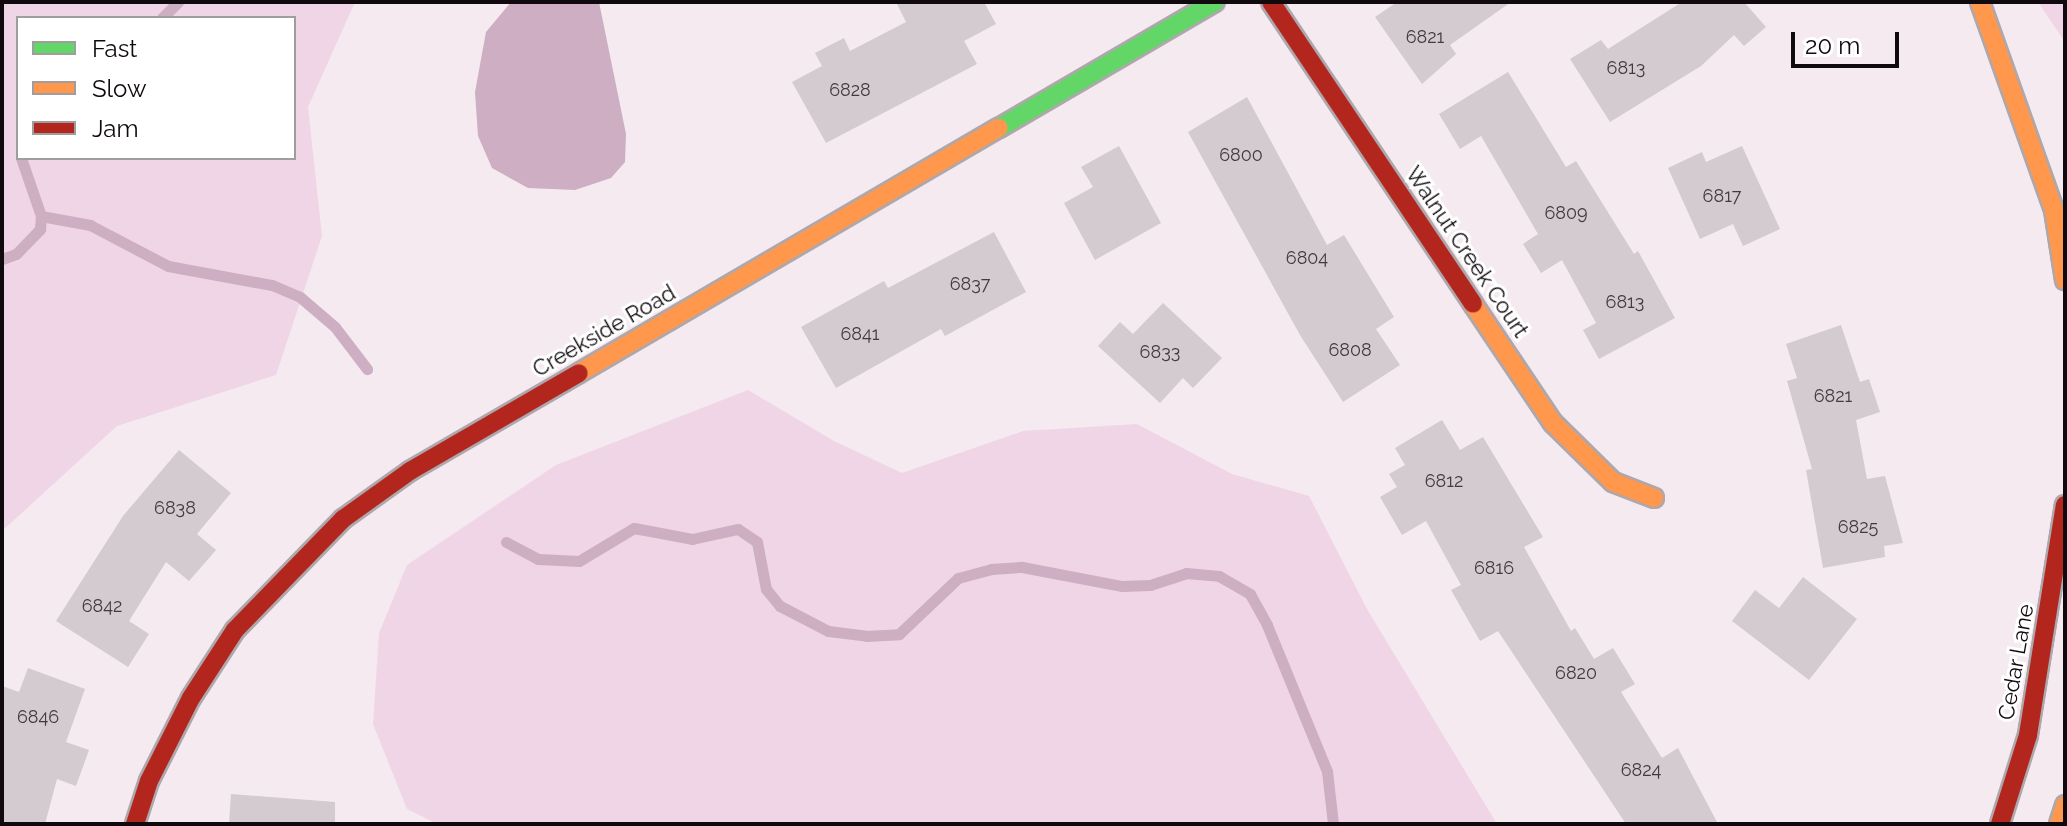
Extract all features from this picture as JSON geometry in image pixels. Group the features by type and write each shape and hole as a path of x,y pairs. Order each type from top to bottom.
{"street":[{"name":"Creekside Road","path":"135,824 149,781 191,698 235,630 343,519 410,471 1215,2"},
{"name":"Walnut Creek Court","path":"1271,2 1553,423 1613,482 1654,498"},
{"path":"1980,2 2046,182 2065,280"},
{"name":"Cedar Lane","path":"2000,824 2028,735 2065,505"},
{"path":"2059,824 2065,805"}],"shaded area":[{"path":"2,2 355,2 308,107 322,236 276,375 117,426 2,531"},
{"path":"511,2 599,2 626,134 625,162 611,178 575,190 528,188 492,168 478,136 475,92 486,32"},
{"path":"2038,2 2065,2 2065,42"},
{"path":"748,390 834,441 902,473 1023,431 1137,424 1232,474 1309,496 1367,609 1497,824 437,824 407,809 373,724 379,633 407,565 556,465"}],"building":[{"path":"896,2 984,2 996,24 964,41 977,64 826,143 792,82 822,66 815,53 844,38 850,51 906,22"},
{"path":"1397,2 1511,2 1450,45 1456,54 1422,84 1375,17"},
{"path":"1682,2 1744,2 1766,27 1744,46 1734,35 1701,66 1610,122 1570,59 1601,40 1608,49"},
{"path":"1508,72 1566,167 1576,161 1634,254 1638,251 1675,318 1599,359 1583,330 1596,323 1562,260 1541,273 1523,244 1538,234 1481,136 1460,149 1439,114"},
{"path":"1247,97 1327,245 1344,235 1394,317 1376,329 1400,365 1343,402 1300,335 1188,132"},
{"path":"1119,146 1161,223 1095,260 1064,203 1093,187 1081,167"},
{"path":"1742,146 1780,229 1743,246 1733,224 1700,239 1668,168 1702,152 1706,162"},
{"path":"994,232 1026,292 945,336 941,329 836,388 801,327 884,281 888,288"},
{"path":"1163,303 1222,358 1193,388 1183,378 1160,403 1098,346 1120,322 1133,334"},
{"path":"1841,325 1860,382 1869,379 1880,412 1856,420 1867,479 1885,476 1903,543 1884,546 1885,557 1823,568 1806,470 1812,469 1787,381 1797,378 1786,344"},
{"path":"1442,420 1460,450 1483,437 1543,537 1524,547 1571,631 1575,628 1594,659 1613,648 1635,684 1621,692 1662,758 1678,748 1718,824 1626,824 1498,631 1480,641 1451,590 1461,585 1426,521 1402,535 1380,497 1397,487 1389,474 1405,465 1395,448"},
{"path":"179,450 231,493 197,534 216,550 189,581 166,562 129,621 149,634 128,667 56,621 123,516"},
{"path":"1803,577 1857,619 1809,680 1732,621 1755,590 1779,608"},
{"path":"28,668 85,689 66,742 89,750 76,786 57,779 45,824 2,824 2,686 19,692"},
{"path":"231,794 335,802 335,824 229,824"}],"waterway":[{"path":"164,16 178,2"},
{"path":"2,259 16,254 40,229 41,216 22,160"},
{"path":"41,216 90,225 168,266 272,285 300,297 335,327 367,369"},
{"path":"506,542 538,559 579,561 634,528 692,539 738,529 757,542 766,589 780,606 828,631 866,636 899,634 958,578 991,569 1022,567 1122,586 1150,585 1186,573 1219,576 1250,594 1267,625 1327,771 1333,824"}],"traffic: fast":[{"path":"999,128 1215,2"}],"traffic: slow":[{"path":"1980,2 2054,210 2065,280"},
{"path":"579,373 999,128"},
{"path":"1473,304 1553,423 1613,482 1654,498"},
{"path":"2059,824 2065,805"}],"traffic: jam":[{"path":"1271,2 1473,304"},
{"path":"135,824 149,781 191,698 235,630 343,519 410,471 579,373"},
{"path":"2000,824 2028,735 2065,505"}]}
